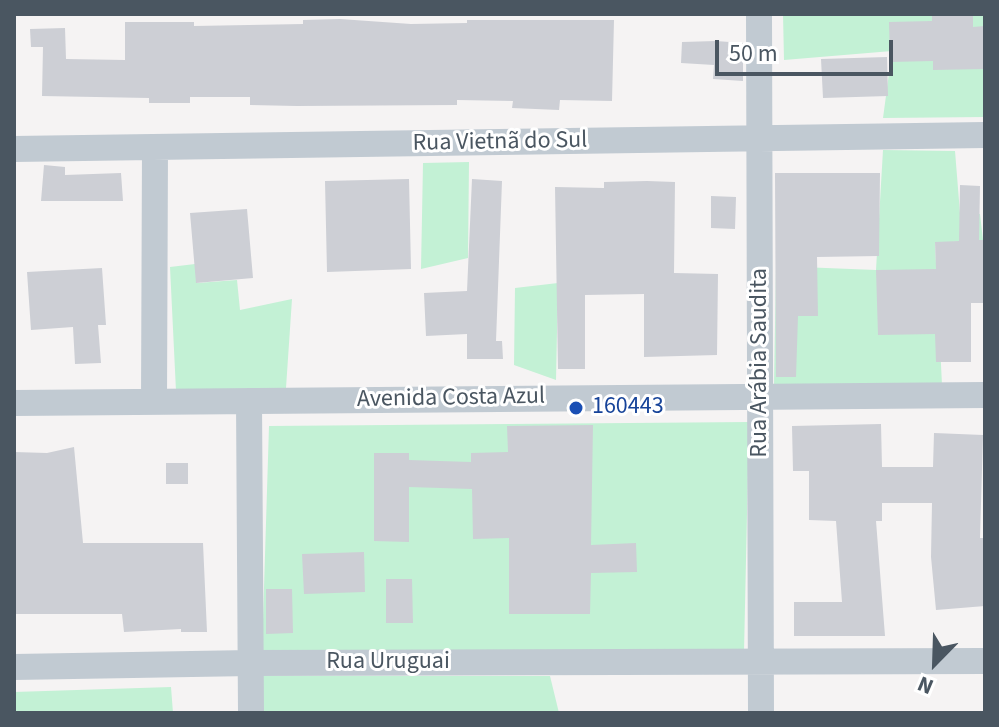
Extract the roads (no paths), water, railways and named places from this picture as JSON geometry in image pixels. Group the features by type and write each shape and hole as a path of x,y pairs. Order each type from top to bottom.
{"street":[{"name":"Rua Arábia Saudita","path":"759,14 762,138 761,713"},
{"name":"Rua Vietnã do Sul","path":"14,149 985,135"},
{"path":"154,401 155,148"},
{"name":"Avenida Costa Azul","path":"14,403 985,395"},
{"path":"249,401 251,713"},
{"name":"Rua Uruguai","path":"14,667 251,663 985,661"}],"place":[{"name":"160443","path":"576,408"}]}
